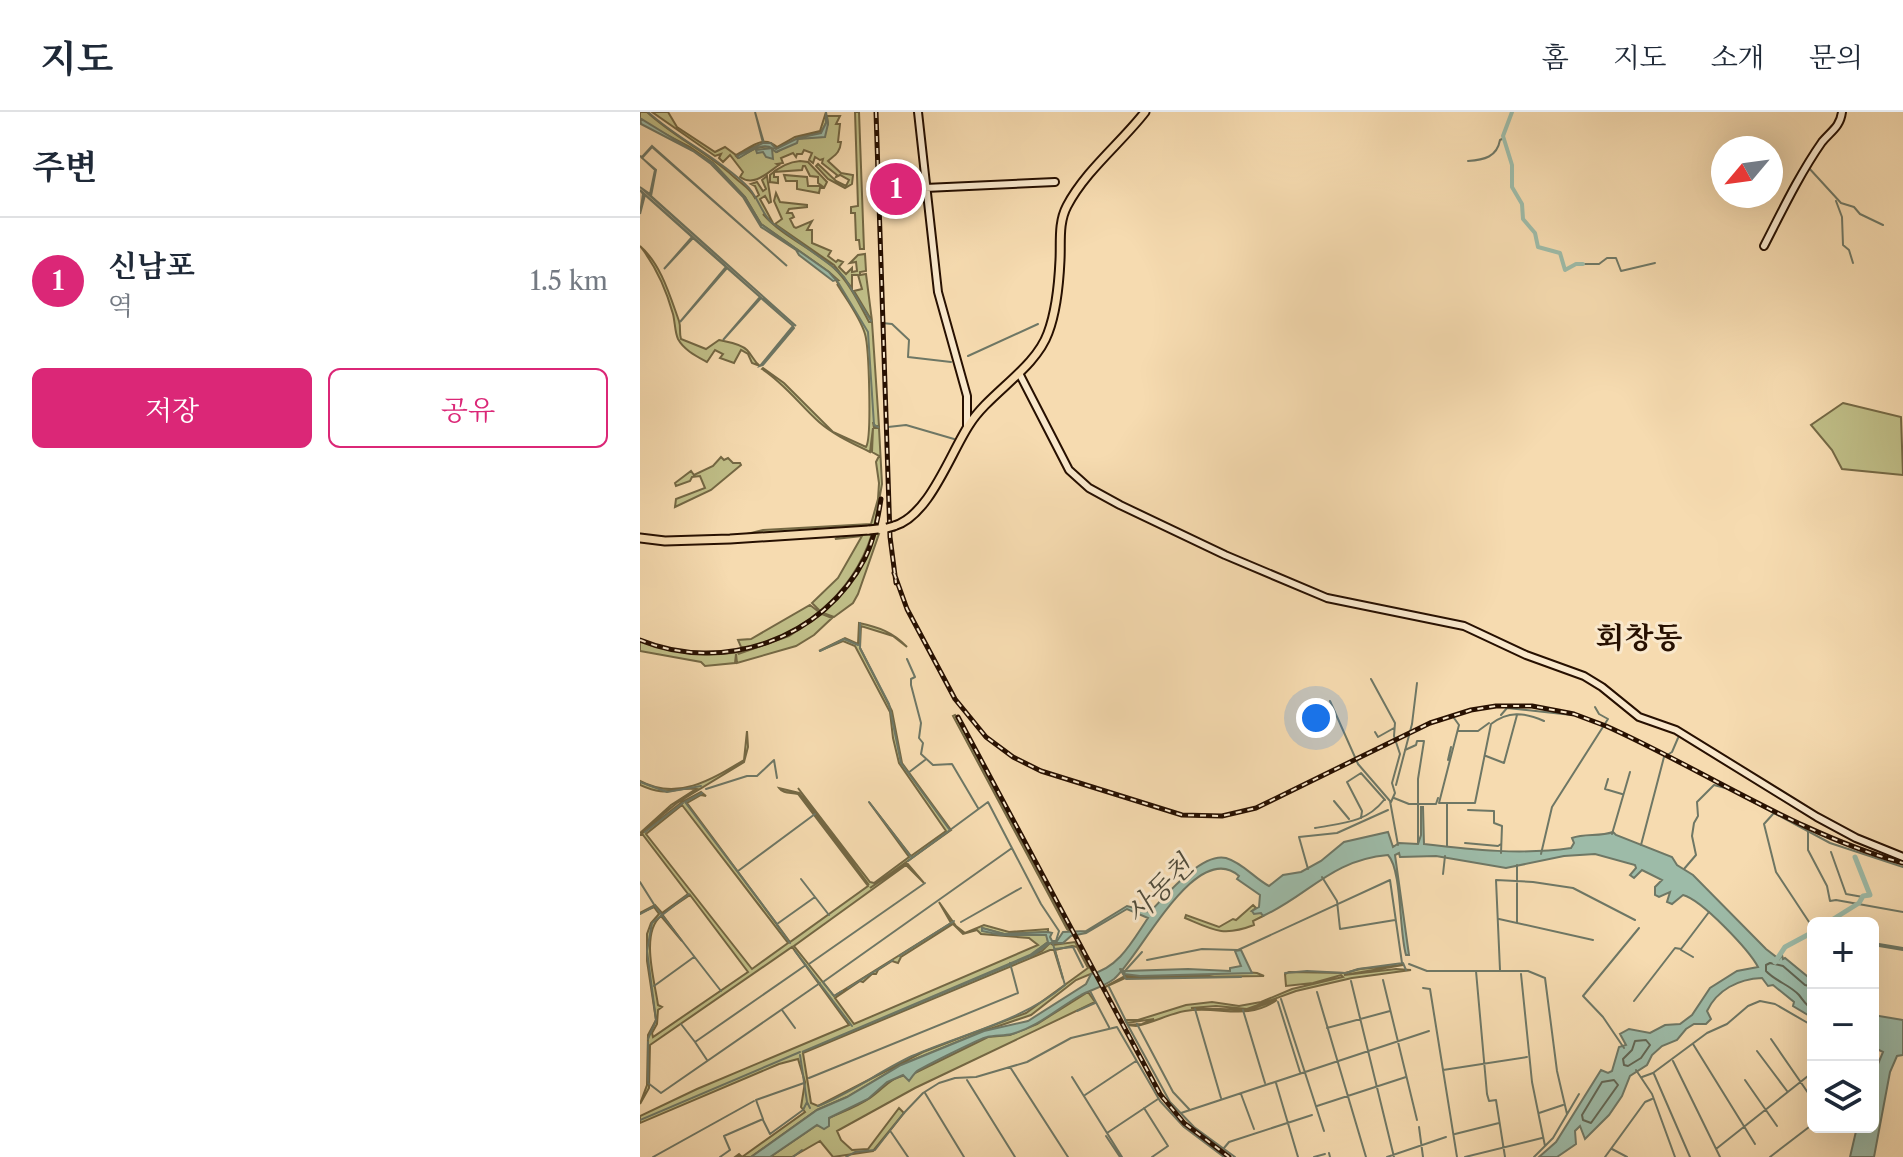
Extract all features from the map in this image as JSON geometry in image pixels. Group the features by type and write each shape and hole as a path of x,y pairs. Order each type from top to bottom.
{"main road":[{"path":"918,112 938,292 967,396 967,427"},
{"path":"640,538 665,541 717,539 882,528 911,518 920,508 967,427 1043,343 1050,328 1065,211 1080,187 1145,112"},
{"path":"1764,246 1798,181 1838,125 1842,112"},
{"path":"925,188 1055,182"},
{"path":"1019,373 1069,470 1089,488 1120,505 1225,555 1327,598 1464,626 1526,655 1584,676 1639,717 1676,730 1817,817 1856,838 1903,857"}],"shaded area":[{"path":"640,112 647,112 713,160 755,198 759,195 751,184 757,182 763,191 766,189 762,180 767,176 771,202 765,196 760,199 773,223 763,214 779,229 834,268 849,286 869,322 872,322 879,426 873,422 874,428 879,428 882,484 874,528 739,536 763,530 871,524 879,483 876,462 879,456 872,452 873,428 870,452 843,438 831,431 825,427 762,369 784,383 833,432 866,447 869,392 865,334 837,284 845,296 838,280 761,224 745,197 713,163 646,124 640,118"},
{"path":"652,112 668,112 677,127 715,152 725,147 736,155 762,142 777,147 795,137 820,131 826,112 826,123 821,133 803,136 776,149 767,144 757,146 736,156 738,158 756,148 769,146 777,152 797,139 822,135 828,124 827,116 840,116 836,124 840,124 840,146 828,161 841,173 853,175 852,184 845,188 828,179 816,166 818,164 836,181 846,186 849,180 840,175 836,177 822,163 823,159 815,157 813,163 809,160 812,153 804,150 796,157 793,153 781,158 783,163 777,164 760,178 745,180 740,177 743,172 730,155 723,162 719,158 721,154 715,156"},
{"path":"855,112 859,112 864,249 860,249 859,240 856,240 855,213 851,213 851,207 858,206"},
{"path":"808,162 827,182 819,193 797,189 797,181 786,181 784,175 807,177 808,186 822,186 818,183 818,177 810,176 805,166 802,170 774,172 788,164"},
{"path":"774,172 774,177 778,177 778,183 770,182 770,175"},
{"path":"776,193 780,202 807,205 789,209 787,213 792,213 794,217 790,219 794,227 812,221 807,230 812,230 812,243 831,251 828,256 836,262 843,262 839,267 846,274 852,268 852,272 857,271 856,262 850,263 858,255 865,254 866,271 860,272 860,275 866,274 872,321 854,291 862,289 858,275 852,275 852,288 834,265 775,224 782,219 774,201"},
{"path":"640,246 654,262 664,281 679,321 681,339 706,349 719,340 737,344 747,350 760,366 752,363 748,354 741,350 734,363 720,358 723,354 715,350 707,362 684,346 677,337 663,287"},
{"path":"1843,403 1901,417 1903,475 1842,469 1832,450 1811,425"},
{"path":"721,457 741,465 711,490 675,507 676,499 705,488 700,476 676,486 675,483 691,471 694,475 713,466"},
{"path":"876,533 879,534 853,603 834,617 823,613 857,575"},
{"path":"872,534 852,576 820,611 812,603 838,578 862,536 835,539 842,535"},
{"path":"810,605 819,612 792,631 760,646 741,647 738,640 751,639"},
{"path":"822,614 832,618 796,646 737,663 736,654 735,663 705,666 701,662 640,651 640,641 689,653 740,652 738,654 789,636"},
{"path":"859,623 873,626 896,637 907,647 893,636 861,626 860,648 892,711 902,763 951,830 870,888 907,863 924,883 906,865 794,946 834,996 951,923 939,902 965,933 984,925 1009,932 1048,929 1048,932 1004,934 982,928 999,935 1047,935 1048,942 1030,956 1050,943 1075,942 1093,973 1076,980 1031,1015 901,1065 847,1097 817,1110 751,1157 742,1157 805,1112 801,1107 805,1082 798,1059 779,1064 640,1123 640,1116 849,1025 792,947 650,1045 649,1088 640,1104 647,1085 648,1035 656,1020 647,961 647,934 659,914 654,907 640,913 655,905 662,913 688,894 640,835 682,802 701,792 706,796 701,795 687,803 790,942 868,886 798,794 779,788 799,793 869,885 798,788 870,882 874,883 909,857 869,802 911,856 946,831 899,763 890,712 855,646 843,641 819,651 845,638 858,644","holes":["682,805 788,943 752,969 646,834","690,895 748,972 653,1037 658,1010 662,1007 658,1005 650,946 651,934 661,916 682,941 662,914","953,924 963,934 977,930 981,934 1029,938 1038,945 854,1024 835,998 892,961 898,963 901,957","1077,947 1088,968 1026,1013 923,1052 818,1106 811,1103 803,1053 1050,950 1054,950 1063,979 1055,950"]},
{"path":"955,715 1071,932 953,716"},
{"path":"747,731 748,747 744,762 677,803 640,833 671,805 696,789 657,791 640,785 640,781 667,789 694,786 719,775 744,760"},
{"path":"1253,905 1256,908 1252,911 1263,916 1253,921 1254,925 1234,931 1211,929 1185,918 1186,915 1219,927 1236,920"},
{"path":"1403,965 1344,975 1411,970 1352,978 1296,991 1247,1009 1216,1006 1191,1008 1249,1010 1277,1000 1254,1010 1185,1011 1142,1025 1127,1025 1154,1019 1127,1023 1126,1020 1138,1020 1186,1005 1212,1002 1239,1006 1343,977 1286,986 1285,974 1289,972 1345,973"},
{"path":"1232,971 1264,976 1125,978 1103,988 1125,976 1208,975"},
{"path":"1088,992 1095,1002 915,1088 837,1131 841,1140 852,1150 868,1149 899,1108 904,1113 873,1151 833,1157 820,1141 792,1157 770,1157 817,1125 824,1128 829,1118 855,1107 894,1080 913,1074 988,1037 1010,1035 1037,1024"}],"water":[{"path":"755,112 764,143 771,143 776,149 798,138 821,133 826,123 826,112 828,124 825,137 798,139 797,143 776,152 772,149 773,159 763,152 757,153 756,150 772,148 768,146 756,148 739,158 737,156 763,143"},
{"path":"640,118 713,163 745,197 761,224 829,272 836,280 833,281 796,250 761,227 743,197 711,164 641,124"},
{"path":"652,146 787,266 652,147 642,158 640,156"},
{"path":"644,160 656,170 651,196 796,326 640,187 650,194 655,170"},
{"path":"640,190 793,326 761,298 723,340 760,297 727,268 680,322 726,267 693,238 664,269 692,237 645,195 640,214 643,194"},
{"path":"793,326 794,328 760,366"},
{"path":"1423,807 1424,844 1498,851 1553,850 1571,848 1574,843 1572,838 1613,832 1672,857 1766,949 1779,959 1782,955 1783,959 1807,976 1807,1014 1793,1006 1794,1002 1773,985 1768,986 1762,978 1729,987 1711,1004 1707,1011 1711,1019 1706,1024 1694,1024 1686,1029 1677,1040 1662,1046 1647,1065 1630,1076 1622,1096 1609,1115 1585,1139 1580,1126 1575,1131 1576,1144 1557,1157 1539,1157 1556,1142 1601,1070 1612,1071 1619,1047 1626,1045 1620,1034 1629,1029 1650,1033 1665,1025 1680,1024 1692,1015 1710,988 1737,971 1758,967 1713,915 1683,895 1672,904 1667,902 1670,892 1659,897 1655,895 1655,887 1662,880 1642,870 1634,878 1630,875 1635,865 1595,854 1564,856 1506,868 1436,856 1400,857 1399,853 1395,855 1409,955 1406,955 1396,874 1388,855 1368,858 1336,871 1263,916 1252,911 1259,907 1260,895 1237,879 1239,876 1222,869 1205,873 1187,886 1114,979 1021,1031 974,1042 915,1073 909,1081 903,1075 887,1082 868,1099 829,1118 829,1126 824,1129 817,1125 770,1157 751,1157 817,1110 847,1097 901,1065 984,1031 1028,1021 1086,984 1091,974 1110,966 1131,944 1148,918 1127,909 1086,933 1071,936 1063,943 1050,943 1033,955 802,1052 1030,955 1048,942 1046,935 1001,935 982,931 982,928 1004,934 1048,932 1052,933 1052,941 1057,941 1063,932 1086,931 1127,906 1150,912 1185,876 1216,858 1232,860 1269,886 1283,875 1301,872 1321,861 1344,842 1388,832 1393,847 1399,843 1418,844"},
{"path":"1241,950 1252,973 1124,974 1125,971 1188,969 1230,971 1230,968 1241,966 1235,951"},
{"path":"1879,1016 1903,1020 1903,1055 1897,1056 1890,1072 1879,1130 1879,1062 1883,1052 1879,1050"},
{"path":"1856,1133 1879,1133 1874,1157 1850,1157"}],"waterway":[{"path":"648,112 746,185 771,222 844,277 871,321"},
{"path":"1512,112 1503,136 1512,165 1512,187 1522,204 1523,219 1535,233 1538,247 1560,253 1565,270 1583,264"},
{"path":"1468,161 1489,156 1504,138"},
{"path":"1808,167 1841,203 1854,207 1860,214 1883,225"},
{"path":"1836,201 1842,217 1843,245 1849,250 1853,263"},
{"path":"1583,264 1599,264 1607,258 1616,258 1621,271 1655,263"},
{"path":"836,279 868,332 874,425 878,427"},
{"path":"882,323 892,324 909,340 908,357 951,362"},
{"path":"968,356 1038,324"},
{"path":"888,427 906,425 954,439"},
{"path":"860,623 860,648 889,704 901,763 949,829"},
{"path":"820,651 844,639 858,645"},
{"path":"907,659 915,677 911,679 911,685 921,723 921,754 933,765 952,764 978,808"},
{"path":"1371,679 1395,723 1394,736 1400,754 1392,783 1395,793 1391,802"},
{"path":"1396,785 1412,724 1417,683"},
{"path":"1330,701 1358,764 1390,801 1398,845"},
{"path":"1541,854 1552,807 1608,719 1599,714 1595,707"},
{"path":"1501,715 1507,708 1572,715"},
{"path":"1454,718 1459,725 1439,803 1475,803 1491,724 1516,714 1544,721"},
{"path":"1486,756 1504,763 1517,715"},
{"path":"1458,731 1478,731 1489,723"},
{"path":"1375,732 1378,737 1394,728"},
{"path":"1641,845 1664,757 1672,752 1678,738"},
{"path":"1405,750 1416,745 1417,741 1424,741 1418,779 1418,843"},
{"path":"1448,760 1451,747"},
{"path":"706,789 747,776 757,776 774,760 777,778"},
{"path":"908,773 925,760"},
{"path":"1612,834 1630,772"},
{"path":"1361,818 1362,811 1347,782 1361,773 1385,800"},
{"path":"1608,779 1605,789 1622,794"},
{"path":"640,782 667,792 701,786"},
{"path":"1684,869 1696,855 1692,836 1698,816 1697,802 1714,785 1729,789 1830,843 1903,867"},
{"path":"702,793 685,802 777,924 815,897"},
{"path":"1394,798 1409,804 1436,804 1438,798"},
{"path":"1315,828 1361,818 1384,800"},
{"path":"1334,801 1349,819"},
{"path":"869,802 912,858"},
{"path":"908,861 988,802 1041,904 1059,931 1056,941"},
{"path":"645,832 683,803"},
{"path":"1447,804 1447,846"},
{"path":"1308,869 1299,837 1337,833 1388,810"},
{"path":"1468,810 1494,811 1494,823 1502,826 1501,853"},
{"path":"738,871 815,814"},
{"path":"1773,814 1764,824 1776,872 1807,919"},
{"path":"1808,832 1808,850 1827,886 1830,901 1903,912"},
{"path":"1465,843 1501,844"},
{"path":"842,991 834,996 823,982 1012,848"},
{"path":"1831,852 1846,894 1863,897"},
{"path":"1443,874 1445,856"},
{"path":"1837,917 1859,903 1863,896 1870,895 1855,857"},
{"path":"1517,865 1517,922"},
{"path":"1322,877 1337,901 1340,929 1395,920"},
{"path":"801,879 829,915"},
{"path":"1147,960 1202,949 1238,950 1390,880 1402,963"},
{"path":"1500,970 1496,880 1573,888 1635,920"},
{"path":"640,882 721,991"},
{"path":"809,964 925,883"},
{"path":"961,922 1021,888"},
{"path":"648,1039 656,1020 647,951 652,923 689,894"},
{"path":"640,914 653,907"},
{"path":"1634,1001 1675,948 1681,949 1709,912"},
{"path":"1499,919 1593,940"},
{"path":"899,956 954,921"},
{"path":"777,925 790,943"},
{"path":"1624,1048 1603,1017 1583,996 1639,928"},
{"path":"1775,962 1785,947 1807,935"},
{"path":"818,1106 912,1056 1011,1017 1048,997 1065,985 1053,944"},
{"path":"1879,944 1903,948"},
{"path":"1879,946 1903,950"},
{"path":"1054,949 1073,947 1083,967"},
{"path":"1681,950 1693,957"},
{"path":"795,951 852,1026"},
{"path":"1121,969 1124,972 1142,952"},
{"path":"654,986 694,957"},
{"path":"848,988 893,960"},
{"path":"809,1078 1018,993 1010,963"},
{"path":"1285,973 1346,973 1403,963 1406,970"},
{"path":"1409,964 1427,971 1528,971 1545,978 1557,1071 1567,1114"},
{"path":"681,1024 695,1042 806,965"},
{"path":"1120,969 1126,979 1241,977"},
{"path":"1476,971 1487,1094 1489,1101 1496,1100 1505,1157"},
{"path":"1521,974 1532,1082 1545,1146"},
{"path":"1383,980 1417,1120"},
{"path":"1351,981 1394,1157"},
{"path":"648,1083 661,1093 820,983"},
{"path":"1109,987 1125,1019"},
{"path":"1423,988 1430,989 1457,1157"},
{"path":"1090,991 1109,1027"},
{"path":"1317,992 1366,1157"},
{"path":"1281,999 1324,1131"},
{"path":"1642,1077 1653,1073 1707,1033 1727,1024 1748,1006 1760,1001 1775,1004 1807,1023"},
{"path":"1278,1002 1300,1072"},
{"path":"1077,1011 1095,1003"},
{"path":"1195,1009 1221,1098"},
{"path":"782,1010 795,1028"},
{"path":"1243,1010 1265,1083"},
{"path":"1327,1028 1390,1011"},
{"path":"1125,1020 1170,1102 1194,1127 1235,1157"},
{"path":"1137,1024 1173,1092 1189,1109"},
{"path":"846,1157 855,1152 875,1150 923,1093 939,1083 976,1077 1027,1062 1071,1038 1117,1027 1160,1101 1184,1127 1224,1157"},
{"path":"1181,1113 1429,1031"},
{"path":"1771,1039 1807,1091"},
{"path":"648,1042 648,1081"},
{"path":"695,1042 707,1060"},
{"path":"1693,1044 1755,1144"},
{"path":"1757,1051 1787,1091"},
{"path":"640,1120 800,1052"},
{"path":"800,1055 810,1108"},
{"path":"1443,1070 1527,1057"},
{"path":"1085,1095 1136,1061"},
{"path":"1673,1061 1720,1157"},
{"path":"1010,1067 1068,1157"},
{"path":"1636,1070 1652,1094 1675,1157"},
{"path":"1654,1074 1690,1157"},
{"path":"1072,1077 1122,1157"},
{"path":"1317,1106 1406,1077"},
{"path":"1716,1149 1807,1077"},
{"path":"967,1080 1015,1157"},
{"path":"1745,1080 1777,1126"},
{"path":"720,1157 730,1150 724,1136 763,1119 756,1100 804,1083"},
{"path":"1276,1083 1298,1157"},
{"path":"925,1093 964,1157"},
{"path":"1241,1094 1254,1129"},
{"path":"1534,1157 1553,1138 1579,1094"},
{"path":"1107,1133 1158,1099"},
{"path":"1605,1157 1645,1102 1652,1099"},
{"path":"653,1157 754,1101"},
{"path":"763,1120 770,1134 803,1110 807,1102"},
{"path":"1539,1113 1563,1105"},
{"path":"1144,1108 1168,1146 1152,1157"},
{"path":"1224,1148 1229,1142 1312,1115"},
{"path":"1455,1134 1499,1123"},
{"path":"1419,1127 1423,1157"},
{"path":"1770,1157 1807,1129"},
{"path":"891,1132 908,1157"},
{"path":"1106,1136 1120,1157"},
{"path":"1387,1157 1446,1137"},
{"path":"1465,1157 1542,1138"},
{"path":"1612,1149 1627,1157"},
{"path":"793,1157 802,1150"},
{"path":"1329,1153 1330,1157"},
{"path":"1314,1157 1325,1154"}],"railway":[{"path":"876,112 890,537 896,583"},
{"path":"640,640 672,650 704,653 737,650 768,642 798,629 824,610 847,586 865,558 881,499"},
{"path":"894,573 907,609 955,699 986,737 1013,757 1041,771 1182,815 1222,816 1256,808 1430,723 1471,710 1532,706 1574,714 1606,726 1789,819 1864,851 1903,863"},
{"path":"958,717 1160,1094 1184,1123 1229,1157"}],"place":[{"name":"신남포","path":"896,189"}],"district":[{"name":"회창동","path":"1639,637"}],"water label":[{"name":"사동천","path":"1159,889"}]}
